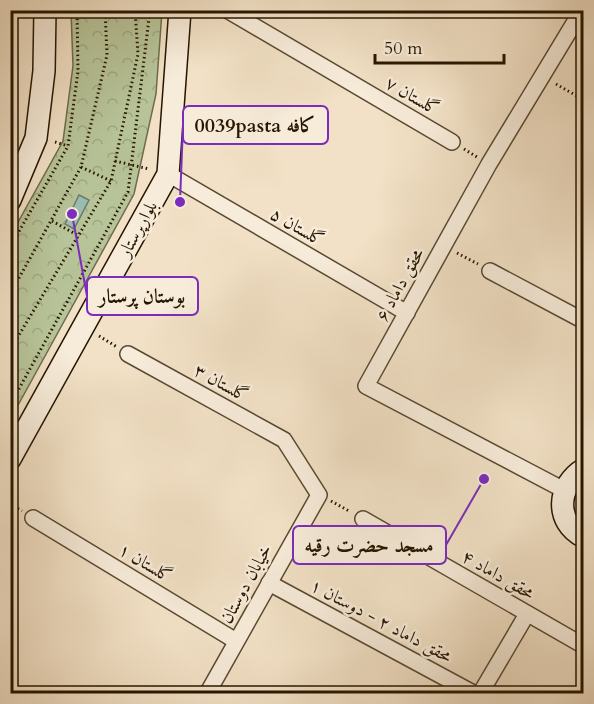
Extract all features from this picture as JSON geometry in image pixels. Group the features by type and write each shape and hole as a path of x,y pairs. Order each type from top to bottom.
{"street":[{"path":"10,200 36,138 44,71 45,10"},
{"name":"بلوارپرستار","path":"10,459 168,174 180,10"},
{"name":"گلستان ۷","path":"227,10 452,142"},
{"name":"محقق داماد ۶","path":"564,490 366,386 489,164 582,10"},
{"name":"گلستان ۵","path":"168,174 407,313"},
{"path":"490,271 584,321"},
{"name":"گلستان ۳","path":"128,354 284,440 319,495"},
{"path":"584,470 571,478 564,490 561,503 564,516 571,528 584,537"},
{"name":"خیابان دوستان","path":"207,693 319,495"},
{"name":"گلستان ۱","path":"33,518 237,641"},
{"name":"محقق داماد ۴","path":"363,519 584,646"},
{"name":"محقق داماد ۲ - دوستان ۱","path":"269,583 475,693"},
{"path":"480,693 527,614"}],"path":[{"path":"10,247 68,146 78,71 76,10"},
{"path":"10,294 81,167 107,55 105,10"},
{"path":"10,350 111,182 138,54 135,10"},
{"path":"10,405 128,192 150,10"},
{"path":"543,77 584,100"},
{"path":"452,142 489,164"},
{"path":"115,161 168,174"},
{"path":"81,167 111,182"},
{"path":"52,221 79,236"},
{"path":"445,246 490,271"},
{"path":"84,327 128,354"},
{"path":"319,495 363,519"}],"green space":[{"path":"71,11 162,11 156,94 134,194 11,418 11,235 63,141 73,66"}],"water":[{"path":"79,195 89,200 74,229 65,224"}],"place":[{"name":"0039pasta کافه","path":"180,202"},
{"name":"بوستان پرستار","path":"72,214"},
{"name":"مسجد حضرت رقیه","path":"484,479"}]}
